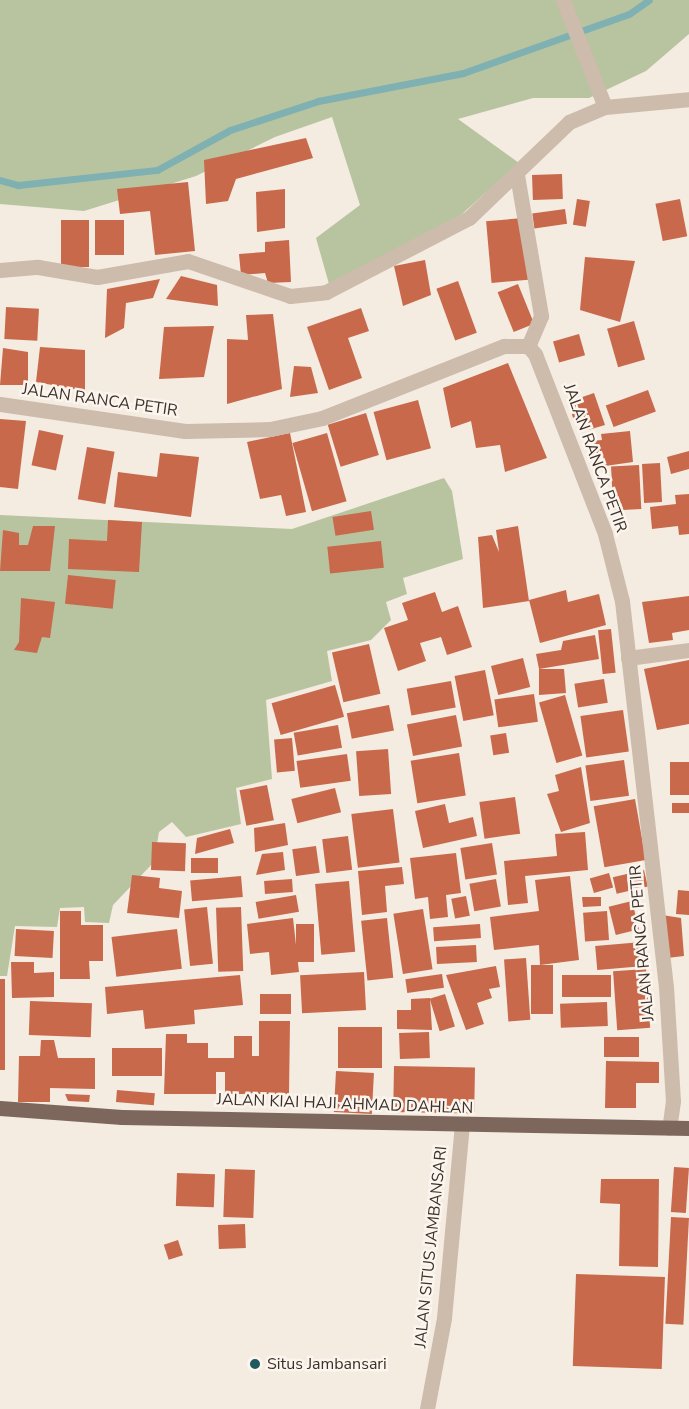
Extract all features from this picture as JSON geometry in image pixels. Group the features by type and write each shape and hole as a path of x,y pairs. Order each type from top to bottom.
{"main road":[{"name":"JALAN KIAI HAJI AHMAD DAHLAN","path":"0,1108 122,1117 689,1128"}],"street":[{"path":"563,0 605,107"},
{"path":"0,270 38,267 97,277 188,261 290,296 312,296 469,218 517,175 569,122 605,107 689,99"},
{"path":"517,175 541,316 528,346"},
{"name":"JALAN RANCA PETIR","path":"0,404 185,431 270,429 322,418 504,346 528,346 544,370 605,534 628,658 666,987 673,1101 669,1128"},
{"path":"628,658 689,650"},
{"name":"JALAN SITUS JAMBANSARI","path":"427,1409 444,1318 462,1125"}],"green space":[{"path":"0,0 689,0 689,34 646,71 589,98 533,98 458,119 519,163 453,222 329,284 316,238 360,205 332,117 275,137 196,176 84,211 0,204"},
{"path":"444,478 452,491 463,559 403,578 407,594 386,602 391,620 371,640 327,651 332,681 266,700 272,779 236,788 241,824 186,837 172,822 159,832 154,862 113,905 109,923 85,922 84,907 60,908 57,927 15,926 7,976 0,976 0,515 292,529"}],"building":[{"path":"306,138 313,158 236,179 228,201 206,204 204,160"},
{"path":"562,174 563,199 533,200 532,175"},
{"path":"188,182 195,251 155,255 150,211 120,214 117,189"},
{"path":"285,189 285,228 257,232 256,192"},
{"path":"577,199 590,201 586,227 573,225"},
{"path":"680,199 687,236 663,241 655,204"},
{"path":"565,209 567,224 534,228 532,214"},
{"path":"523,218 528,280 492,283 486,221"},
{"path":"61,220 89,220 89,267 61,267"},
{"path":"95,220 124,220 124,255 95,255"},
{"path":"289,240 291,282 268,283 265,273 241,275 239,254 265,252 265,242"},
{"path":"585,257 635,261 620,322 580,310"},
{"path":"425,260 431,295 403,306 394,266"},
{"path":"181,276 217,285 218,306 166,299"},
{"path":"160,279 153,298 126,303 124,328 105,338 107,289"},
{"path":"458,281 477,333 455,341 436,289"},
{"path":"518,284 534,324 514,332 498,292"},
{"path":"6,307 39,309 37,341 4,339"},
{"path":"361,308 369,331 348,338 362,378 329,390 307,327"},
{"path":"273,314 282,389 227,404 227,339 248,340 246,315"},
{"path":"634,321 645,359 618,367 607,329"},
{"path":"214,326 204,377 159,379 164,327"},
{"path":"579,334 585,355 559,363 553,341"},
{"path":"40,347 85,350 85,391 36,382"},
{"path":"3,348 28,352 28,385 0,385"},
{"path":"508,363 547,458 505,472 500,445 476,448 471,421 451,428 443,388"},
{"path":"294,366 311,367 318,393 290,397"},
{"path":"648,390 656,412 614,427 606,405"},
{"path":"594,393 605,425 588,430 585,421 575,424 568,402"},
{"path":"418,400 431,448 387,460 374,412"},
{"path":"366,413 379,455 341,467 328,425"},
{"path":"0,419 26,421 18,489 0,487"},
{"path":"39,430 63,435 56,470 32,465"},
{"path":"630,431 633,462 605,466 603,455 593,456 591,441 602,440 601,434"},
{"path":"290,433 306,512 286,516 281,495 260,499 247,442"},
{"path":"327,433 347,501 312,511 292,443"},
{"path":"87,447 115,452 105,504 78,499"},
{"path":"689,451 689,469 671,474 667,457"},
{"path":"160,453 199,457 191,517 114,507 118,472 157,477"},
{"path":"660,463 662,502 644,503 642,464"},
{"path":"639,465 641,509 613,510 611,466"},
{"path":"689,494 689,534 679,535 678,526 652,529 650,507 676,504 675,495"},
{"path":"371,511 374,530 335,536 332,517"},
{"path":"108,520 142,522 139,572 68,569 69,539 107,541"},
{"path":"33,526 55,526 50,571 0,571 3,530 19,533 19,545 28,545"},
{"path":"518,526 529,601 483,608 478,537 492,535 499,552 496,530"},
{"path":"381,541 384,568 330,573 327,547"},
{"path":"68,575 116,580 113,609 65,604"},
{"path":"566,590 568,602 599,594 606,625 540,643 529,600"},
{"path":"435,592 442,612 458,606 472,647 447,655 441,637 420,643 426,661 398,671 384,628 408,620 402,603"},
{"path":"689,596 689,630 672,633 673,640 649,643 642,602"},
{"path":"21,598 55,602 50,638 42,637 37,653 14,650 19,642"},
{"path":"611,629 616,673 603,674 598,630"},
{"path":"595,635 599,659 539,669 536,654 561,650 563,641"},
{"path":"369,644 380,694 343,702 332,653"},
{"path":"523,658 530,687 498,695 491,666"},
{"path":"689,660 689,724 657,730 644,669"},
{"path":"539,669 564,669 566,693 539,695"},
{"path":"485,670 494,715 463,721 455,676"},
{"path":"604,679 608,703 578,707 574,684"},
{"path":"451,681 456,708 411,715 407,689"},
{"path":"335,685 344,717 281,735 272,703"},
{"path":"534,694 538,722 498,727 494,700"},
{"path":"565,695 582,756 556,763 539,702"},
{"path":"389,705 394,731 352,739 347,713"},
{"path":"623,710 629,752 586,758 580,716"},
{"path":"456,715 462,746 413,756 407,725"},
{"path":"338,725 342,748 298,755 294,733"},
{"path":"506,733 509,753 493,755 490,736"},
{"path":"292,738 295,771 277,772 274,740"},
{"path":"388,749 391,794 359,796 356,751"},
{"path":"459,753 466,795 417,803 411,761"},
{"path":"347,754 351,781 300,788 296,761"},
{"path":"624,760 629,796 590,801 585,765"},
{"path":"670,762 689,762 689,795 670,795"},
{"path":"581,767 590,823 561,832 547,794 559,791 555,775"},
{"path":"267,785 274,820 246,826 240,790"},
{"path":"335,788 341,812 297,823 291,799"},
{"path":"515,797 520,834 484,839 479,802"},
{"path":"635,799 646,860 604,867 594,806"},
{"path":"672,803 689,803 689,813 672,813"},
{"path":"445,804 449,823 473,817 477,836 423,848 415,811"},
{"path":"393,809 400,863 358,868 351,814"},
{"path":"285,823 288,845 255,852 254,828"},
{"path":"230,829 234,843 195,854 197,838"},
{"path":"585,832 588,870 525,876 528,903 508,905 504,861 557,856 555,834"},
{"path":"348,836 352,870 326,873 322,839"},
{"path":"152,842 186,843 185,871 151,870"},
{"path":"492,843 497,875 465,880 460,848"},
{"path":"316,846 320,873 296,876 292,849"},
{"path":"283,852 285,870 256,875 262,854"},
{"path":"456,853 461,893 446,895 448,917 430,919 428,897 415,899 410,858"},
{"path":"191,858 218,858 218,873 191,873"},
{"path":"402,867 404,884 385,886 387,912 362,915 358,871"},
{"path":"644,870 648,887 617,894 613,877"},
{"path":"609,873 613,887 594,893 590,879"},
{"path":"132,875 160,878 159,888 182,891 179,918 127,913"},
{"path":"241,876 243,897 192,901 190,880"},
{"path":"570,876 579,960 540,965 539,945 494,950 490,917 539,911 535,880"},
{"path":"292,879 293,892 265,894 264,881"},
{"path":"496,879 501,907 474,911 469,884"},
{"path":"349,881 355,952 321,955 315,884"},
{"path":"678,890 689,891 689,915 676,914"},
{"path":"296,895 299,912 259,919 256,902"},
{"path":"466,896 470,916 455,918 451,899"},
{"path":"582,897 601,897 601,906 583,907"},
{"path":"632,901 639,929 616,935 609,907"},
{"path":"207,907 213,964 190,966 184,909"},
{"path":"241,907 243,971 218,972 216,908"},
{"path":"423,909 433,969 403,974 393,914"},
{"path":"60,911 81,911 81,925 103,925 103,961 89,961 90,979 60,979"},
{"path":"607,911 609,940 585,942 583,913"},
{"path":"662,915 681,918 684,956 667,958"},
{"path":"293,918 299,972 271,975 269,952 250,954 247,924"},
{"path":"387,918 393,978 367,980 361,921"},
{"path":"296,924 314,924 314,962 296,962"},
{"path":"480,924 481,938 434,941 433,927"},
{"path":"16,929 54,931 53,958 15,956"},
{"path":"177,929 182,969 116,977 111,937"},
{"path":"642,942 644,966 597,970 595,946"},
{"path":"476,945 477,962 437,964 436,947"},
{"path":"526,958 530,1020 508,1021 504,960"},
{"path":"11,962 34,962 34,973 54,972 54,997 12,998"},
{"path":"531,965 553,965 553,1014 531,1014"},
{"path":"496,966 500,987 489,989 492,998 477,1003 484,1024 466,1030 446,975"},
{"path":"646,969 650,1028 617,1030 613,971"},
{"path":"364,972 366,1010 302,1013 300,975"},
{"path":"442,974 444,988 407,993 405,979"},
{"path":"240,975 243,1005 194,1010 195,1024 145,1029 143,1010 107,1014 105,987"},
{"path":"562,975 611,975 611,997 562,997"},
{"path":"0,979 5,979 5,1070 0,1070"},
{"path":"260,994 291,994 291,1014 260,1014"},
{"path":"445,994 455,1027 440,1031 430,999"},
{"path":"430,998 432,1030 397,1029 397,1010 411,1010 411,999"},
{"path":"30,1001 92,1003 91,1037 29,1035"},
{"path":"607,1002 608,1026 561,1028 560,1004"},
{"path":"259,1021 290,1021 289,1094 225,1094 225,1072 216,1072 216,1094 164,1094 166,1034 187,1034 187,1043 208,1043 208,1058 234,1058 234,1036 252,1036 252,1056 259,1056"},
{"path":"338,1027 382,1027 382,1068 338,1068"},
{"path":"429,1032 430,1058 400,1059 399,1033"},
{"path":"604,1037 639,1037 639,1057 604,1057"},
{"path":"41,1040 54,1040 58,1058 95,1058 95,1089 50,1088 50,1102 18,1102 19,1056 40,1056"},
{"path":"112,1048 162,1048 162,1076 112,1076"},
{"path":"606,1061 659,1062 659,1083 636,1083 636,1108 605,1108"},
{"path":"394,1066 475,1067 474,1113 393,1112"},
{"path":"336,1071 374,1073 372,1114 334,1112"},
{"path":"117,1090 155,1093 154,1105 116,1102"},
{"path":"65,1094 90,1095 89,1102 68,1101"},
{"path":"674,1167 689,1168 686,1213 671,1212"},
{"path":"225,1169 255,1170 253,1218 223,1217"},
{"path":"177,1173 215,1174 214,1207 176,1206"},
{"path":"601,1179 659,1179 658,1267 619,1266 620,1204 600,1203"},
{"path":"671,1217 689,1218 683,1325 665,1324"},
{"path":"245,1224 246,1248 219,1249 218,1225"},
{"path":"178,1240 183,1255 169,1260 164,1245"},
{"path":"576,1274 665,1277 662,1369 573,1366"}],"waterway":[{"path":"0,180 18,185 157,170 230,130 318,101 463,73 629,14 649,0"}],"place":[{"name":"Situs Jambansari","path":"255,1364"}]}
